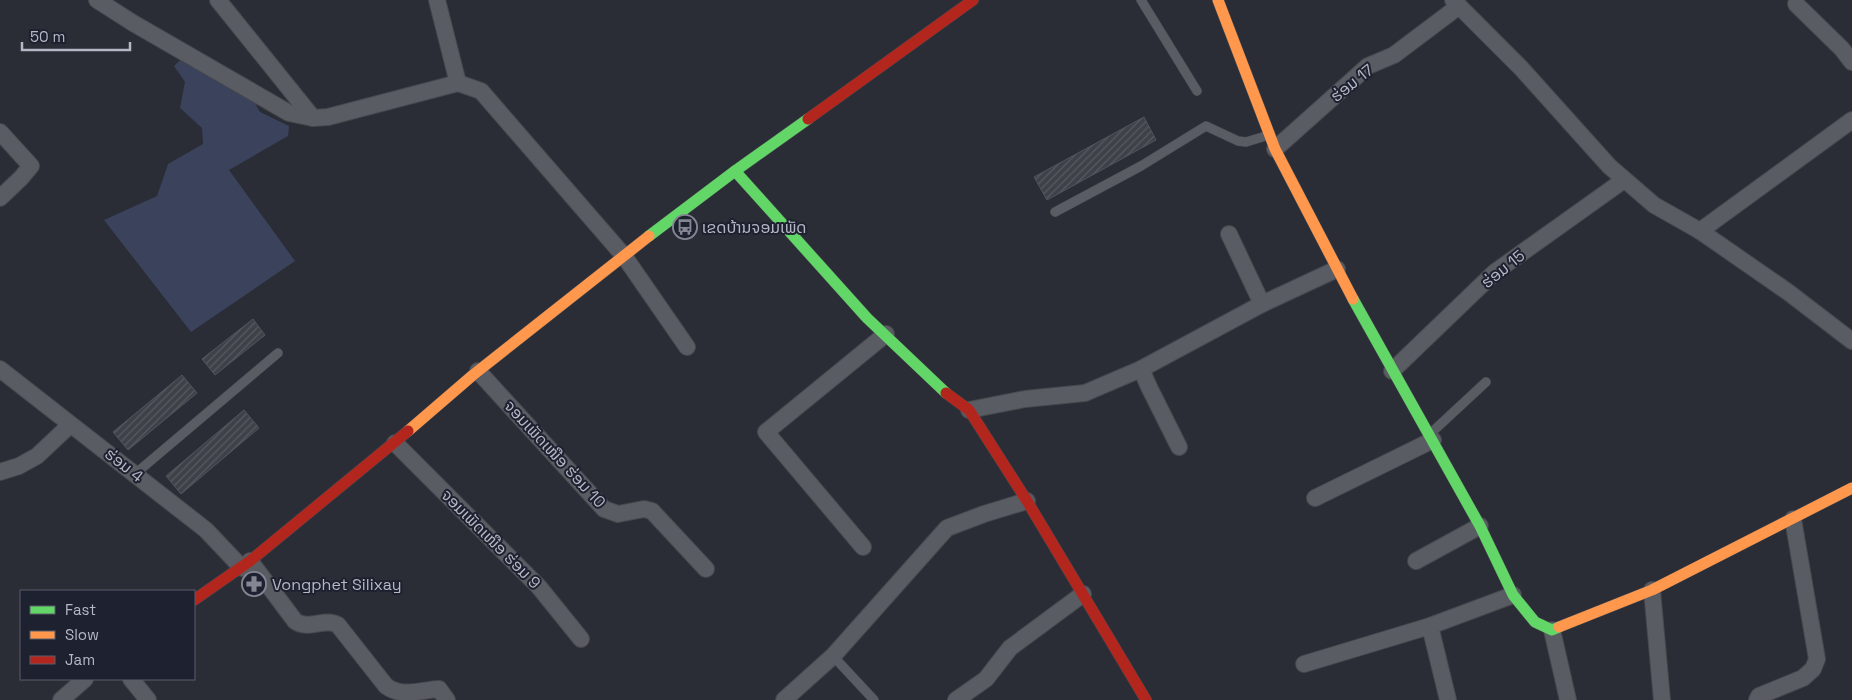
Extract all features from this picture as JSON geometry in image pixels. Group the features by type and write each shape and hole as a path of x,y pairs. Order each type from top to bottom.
{"street":[{"path":"97,0 289,113 313,118 328,117 458,83 481,91 624,256 687,347"},
{"path":"218,0 313,118"},
{"path":"437,0 458,83"},
{"path":"195,599 246,564 395,443 478,371 624,256 735,171 973,0"},
{"path":"1218,0 1272,142 1392,372 1432,437 1480,526 1513,595 1535,622 1552,630 1652,590 1852,488"},
{"path":"1456,3 1521,68 1609,166 1624,180 1654,204 1700,231 1788,292 1852,341"},
{"name":"ຮ່ອມ 17","path":"1272,142 1368,66 1394,55 1456,3"},
{"path":"1796,4 1842,49 1852,62"},
{"path":"1700,231 1852,120"},
{"path":"0,132 31,166 0,198"},
{"path":"735,171 867,318 948,395 969,410 1028,501 1146,700"},
{"name":"ຮ່ອມ 15","path":"1392,372 1495,272 1624,180"},
{"path":"1229,234 1262,304"},
{"path":"969,410 1025,399 1085,393 1141,369 1262,304 1337,269"},
{"path":"863,546 766,432 886,334"},
{"name":"ຮ່ອມ 4","path":"0,369 206,530 246,564 295,621 305,626 335,623 386,686 394,692 402,693 439,689 447,700"},
{"path":"1141,369 1180,447"},
{"name":"ຈອມເພັດເໜືອ ຮ່ອມ 10","path":"478,371 604,509 618,514 644,508 652,511 706,570"},
{"path":"0,472 19,466 37,456 70,425"},
{"path":"1315,498 1432,437"},
{"name":"ຈອມເພັດເໜືອ ຮ່ອມ 9","path":"395,443 539,587 581,639"},
{"path":"784,700 833,656 948,528 984,514 1028,501"},
{"path":"1757,700 1759,696 1803,678 1812,670 1817,659 1793,519"},
{"path":"1416,561 1480,526"},
{"path":"1652,590 1662,700"},
{"path":"956,700 986,679 1010,648 1083,594"},
{"path":"1304,664 1430,626 1513,595"},
{"path":"1430,626 1448,700"},
{"path":"1552,630 1568,700"},
{"path":"61,700 84,680"},
{"path":"132,680 148,700"}],"lane":[{"path":"1141,0 1197,91"},
{"path":"1055,212 1141,166 1206,126 1238,142 1272,142"},
{"path":"135,474 278,353"},
{"path":"1432,437 1486,382"},
{"path":"833,656 874,700"}],"water":[{"path":"188,52 249,93 260,112 289,126 288,136 229,170 295,261 191,332 104,220 157,196 168,164 203,144 202,128 180,108 185,82 174,66"}],"building":[{"path":"1144,117 1156,140 1047,200 1034,177"},
{"path":"253,319 265,335 215,375 202,359"},
{"path":"182,375 197,393 128,450 113,432"},
{"path":"244,410 259,428 181,494 166,476"}],"traffic: fast":[{"path":"649,236 808,119"},
{"path":"735,171 867,318 946,393"},
{"path":"1353,299 1480,526 1513,595 1535,622 1552,630 1559,627"}],"traffic: slow":[{"path":"1218,0 1275,149 1353,299"},
{"path":"408,431 473,375 649,236"},
{"path":"1559,627 1652,590 1852,488"}],"traffic: jam":[{"path":"808,119 973,0"},
{"path":"946,393 969,410 1027,501 1146,700"},
{"path":"195,599 250,561 408,431"}],"place":[{"name":"ເຂດບ້ານຈອມເພັດ","path":"685,227"},
{"name":"Vongphet Silixay","path":"254,584"}]}
